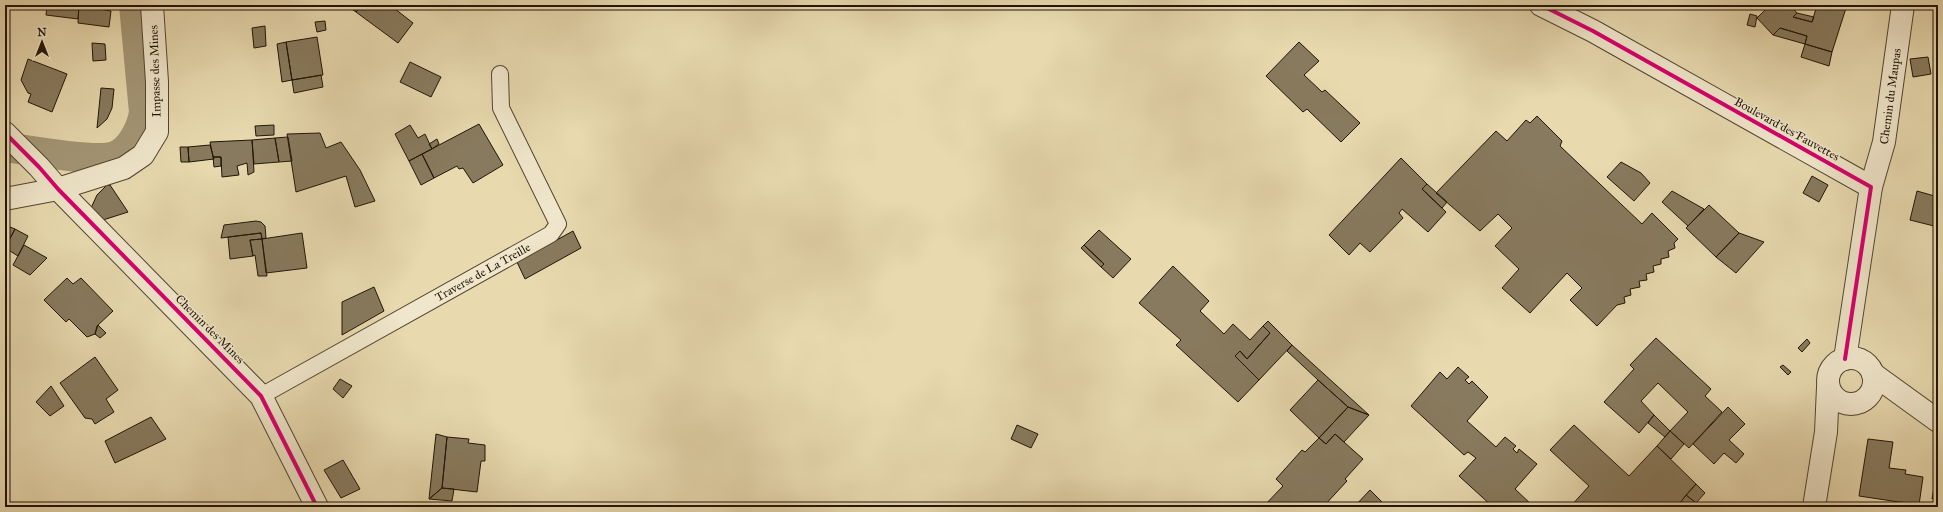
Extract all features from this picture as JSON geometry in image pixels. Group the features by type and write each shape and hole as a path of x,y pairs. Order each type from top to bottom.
{"street":[{"name":"Impasse des Mines","path":"5,198 58,189 124,168 144,155 157,132 157,82 152,5"},
{"name":"Boulevard des Fauvettes","path":"1541,5 1593,31 1870,187"},
{"name":"Chemin du Maupas","path":"1870,187 1884,142 1903,5"},
{"name":"Chemin des Mines","path":"7,135 261,396 316,507"},
{"path":"1845,359 1870,187"},
{"path":"1814,507 1826,432 1828,378 1831,369 1837,363 1845,359 1854,359 1863,362 1868,366 1873,374 1938,421"},
{"path":"1826,432 1873,385 1873,374"},
{"path":"1828,387 1832,395 1839,401 1916,405"}],"lane":[{"name":"Traverse de La Treille","path":"261,396 551,234 558,224 501,108 500,74"}],"building":[{"path":"47,5 79,5 78,19 46,15"},
{"path":"79,5 111,11 109,27 78,23"},
{"path":"346,5 362,5 356,12"},
{"path":"362,5 390,5 413,23 398,43 356,12"},
{"path":"1770,5 1790,5 1797,13 1793,17 1812,22 1817,5 1836,5 1846,8 1832,52 1805,44 1807,36 1780,28 1773,35 1757,18"},
{"path":"1797,13 1814,17 1812,22 1793,17"},
{"path":"1750,14 1757,16 1755,27 1747,25"},
{"path":"325,21 326,30 317,32 315,22"},
{"path":"265,26 266,46 254,48 252,28"},
{"path":"1780,28 1807,36 1805,44 1773,35"},
{"path":"317,37 323,75 292,80 286,42"},
{"path":"286,42 292,80 282,82 277,44"},
{"path":"1299,42 1319,61 1304,75 1322,92 1325,90 1360,123 1341,142 1307,109 1303,112 1266,76"},
{"path":"92,43 105,44 106,60 93,61"},
{"path":"1805,44 1832,52 1829,66 1801,57"},
{"path":"1928,57 1931,74 1913,77 1910,59"},
{"path":"28,59 67,74 52,112 28,102 31,94 28,93 21,80"},
{"path":"410,62 441,77 431,97 400,82"},
{"path":"321,75 323,87 294,93 292,80"},
{"path":"101,88 114,89 112,108 107,119 97,128"},
{"path":"1537,116 1562,141 1560,146 1642,224 1652,213 1678,239 1674,243 1675,248 1668,251 1669,257 1661,259 1661,264 1653,266 1654,272 1646,274 1647,280 1639,281 1640,287 1630,289 1631,295 1624,297 1625,303 1617,305 1597,326 1570,300 1582,288 1567,273 1530,313 1502,288 1519,269 1495,246 1512,228 1498,214 1480,231 1436,193 1496,131 1507,141 1526,120 1530,123"},
{"path":"479,124 503,165 473,183 463,168 459,169 457,166 434,178 422,154"},
{"path":"274,125 274,135 256,136 255,126"},
{"path":"410,125 418,138 425,134 432,149 409,161 395,134"},
{"path":"320,133 326,148 341,142 360,170 375,201 355,207 346,176 296,192 287,134"},
{"path":"288,137 292,161 279,162 275,138"},
{"path":"275,138 279,162 254,164 252,140"},
{"path":"437,139 439,144 432,149 429,144"},
{"path":"252,140 254,172 248,175 247,163 237,166 239,175 222,177 221,157 213,157 210,142"},
{"path":"210,145 214,159 189,162 188,147"},
{"path":"180,147 188,147 189,162 181,162"},
{"path":"422,154 434,178 421,185 409,161"},
{"path":"213,157 221,157 221,166 214,167"},
{"path":"1401,158 1427,184 1422,189 1446,212 1428,232 1402,209 1399,213 1403,218 1370,252 1360,243 1349,255 1329,235"},
{"path":"1621,162 1641,173 1650,183 1634,201 1607,177"},
{"path":"1812,176 1828,185 1819,202 1803,193"},
{"path":"1427,184 1447,202 1442,208 1422,189"},
{"path":"107,185 110,185 128,212 103,220 91,208 97,195"},
{"path":"1672,191 1704,209 1688,226 1662,202"},
{"path":"1917,191 1938,197 1938,227 1910,220"},
{"path":"1709,205 1739,233 1716,257 1686,228"},
{"path":"256,221 261,222 265,226 266,238 262,239 261,233 221,238 224,225"},
{"path":"5,225 15,229 5,248"},
{"path":"15,229 28,236 18,256 5,248"},
{"path":"1099,230 1131,259 1113,278 1101,267 1104,264 1084,245"},
{"path":"573,231 581,248 525,279 517,262"},
{"path":"261,233 262,239 250,240 253,256 230,259 228,237"},
{"path":"302,233 307,268 266,273 262,239"},
{"path":"1739,233 1764,242 1736,273 1716,257"},
{"path":"262,239 267,276 258,276 255,255 253,256 250,240"},
{"path":"24,245 47,258 30,275 13,265"},
{"path":"1084,245 1104,264 1101,267 1081,248"},
{"path":"1173,266 1209,301 1200,311 1224,334 1233,324 1250,340 1263,326 1270,333 1247,359 1240,351 1235,356 1259,380 1238,402 1176,345 1181,340 1139,303"},
{"path":"67,278 73,284 81,278 113,311 97,326 95,334 87,337 69,319 66,322 44,300"},
{"path":"374,287 384,311 342,335 342,302"},
{"path":"1268,321 1292,345 1259,380 1235,356 1240,351 1247,359 1270,333 1263,326"},
{"path":"98,325 106,333 100,338 95,334"},
{"path":"1656,338 1711,389 1705,396 1722,412 1689,448 1670,431 1688,412 1658,383 1641,401 1654,415 1639,433 1604,402 1634,369 1630,365"},
{"path":"1807,339 1810,343 1802,352 1798,348"},
{"path":"1292,345 1369,415 1348,407 1318,380 1287,351"},
{"path":"95,357 118,390 106,399 114,412 95,424 92,419 85,418 60,383"},
{"path":"1783,365 1791,372 1788,375 1780,367"},
{"path":"1458,367 1469,377 1465,380 1469,384 1472,381 1488,397 1467,421 1496,447 1505,437 1516,446 1513,449 1517,453 1519,449 1537,464 1515,489 1534,507 1493,507 1459,476 1476,458 1468,452 1464,455 1411,406 1440,372 1447,379"},
{"path":"340,379 352,386 343,398 333,389"},
{"path":"1318,380 1348,407 1319,438 1290,410"},
{"path":"51,386 64,406 50,416 36,402"},
{"path":"1348,407 1369,415 1344,442 1335,434 1326,444 1319,438"},
{"path":"1728,407 1745,424 1729,440 1744,454 1736,463 1724,453 1714,464 1693,444"},
{"path":"1654,415 1670,431 1665,437 1648,423"},
{"path":"151,417 166,439 115,463 105,441"},
{"path":"1017,425 1038,434 1031,448 1011,439"},
{"path":"1574,425 1629,476 1657,446 1696,484 1676,507 1570,507 1589,486 1550,450"},
{"path":"1670,431 1684,444 1671,459 1657,446"},
{"path":"436,434 447,437 442,488 429,499"},
{"path":"1335,434 1363,459 1345,479 1347,481 1323,507 1263,507 1283,486 1276,479 1302,450 1305,452 1319,438 1326,444"},
{"path":"447,437 469,439 468,443 485,445 485,461 481,461 477,492 442,488"},
{"path":"1868,439 1893,442 1889,468 1906,470 1905,474 1923,477 1919,505 1859,496"},
{"path":"343,460 360,489 341,498 324,470"},
{"path":"1937,470 1938,491 1932,499"},
{"path":"1696,484 1705,493 1696,503 1686,495"},
{"path":"442,488 454,489 452,501 429,499"},
{"path":"1370,490 1387,507 1354,507"},
{"path":"1686,495 1696,503 1693,507 1677,507"},
{"path":"1900,502 1919,505 1918,507 1899,507"}],"waterway":[{"path":"5,147 92,158 115,156 126,149 138,131 144,112 134,5"}],"cycle path":[{"path":"1541,5 1593,31 1871,187 1845,359"},
{"path":"5,133 261,396 317,507"}]}
